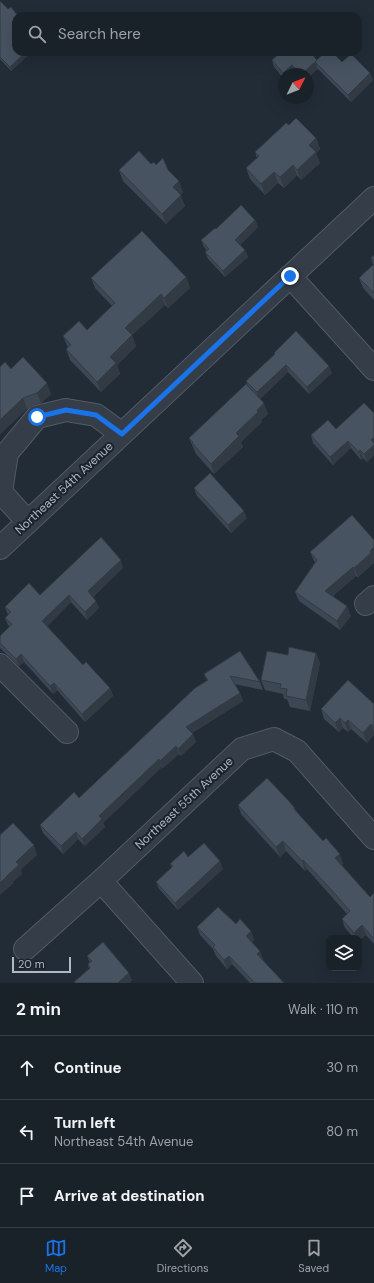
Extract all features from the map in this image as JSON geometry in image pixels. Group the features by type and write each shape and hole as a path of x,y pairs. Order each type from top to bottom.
{"street":[{"name":"Northeast 54th Avenue","path":"0,548 374,198"},
{"path":"290,276 374,369"},
{"path":"28,522 0,491 7,452 37,417 66,410 96,415 122,434"},
{"path":"0,665 66,732"},
{"name":"Northeast 55th Avenue","path":"25,949 101,881 242,749 274,739 297,751 374,838"},
{"path":"101,881 192,983"}],"building":[{"path":"0,1 8,9 11,7 15,12 12,12 12,56 22,56 10,67 0,57"},
{"path":"277,56 314,56 317,60 308,68 295,68 292,65 289,68 279,68 272,60"},
{"path":"321,56 336,56 342,62 349,56 353,56 370,73 348,95 315,62"},
{"path":"296,118 316,138 309,145 316,152 297,170 293,165 280,177 274,172 261,184 246,168 259,156 255,152 286,123 289,125"},
{"path":"139,151 151,164 154,162 156,165 163,158 168,170 179,181 173,187 181,195 162,214 119,170"},
{"path":"241,205 255,220 235,240 245,250 223,271 205,252 209,249 201,240 215,228 216,229"},
{"path":"142,231 186,277 164,298 161,294 125,328 132,335 110,357 116,363 97,382 66,349 71,345 63,336 79,321 87,330 115,303 91,278"},
{"path":"374,264 374,293 359,278"},
{"path":"296,331 329,366 307,387 286,365 257,392 246,381 275,354 274,353"},
{"path":"23,357 47,383 37,393 23,398 0,420 0,367 5,362 11,369"},
{"path":"246,384 264,403 257,410 258,412 236,433 239,436 211,464 189,438"},
{"path":"364,403 374,413 374,437 371,440 374,445 364,454 360,450 359,452 348,441 330,457 311,435 328,420 336,429"},
{"path":"210,473 244,511 228,525 194,488"},
{"path":"352,515 374,540 374,547 370,551 371,553 325,591 347,606 337,621 295,592 317,560 310,552"},
{"path":"101,537 121,560 88,591 96,601 85,612 69,595 42,621 83,665 86,662 110,688 82,714 54,683 50,686 21,654 16,659 0,643 0,636 12,624 5,618 11,612 5,607 29,583 40,595"},
{"path":"289,647 316,653 306,700 286,696 287,689 280,688 281,684 261,680 267,651 288,655"},
{"path":"240,651 260,682 230,676 240,693 186,727 193,734 178,749 176,746 160,761 159,759 99,816 102,819 82,839 76,832 61,846 40,825 74,792 79,798 195,688 208,680 204,674"},
{"path":"348,680 374,704 374,727 371,724 363,733 348,720 345,723 340,718 335,723 321,709"},
{"path":"267,778 323,841 326,838 340,854 335,858 370,897 374,893 374,939 362,925 354,933 342,919 350,911 329,887 283,841 276,847 238,805"},
{"path":"13,823 34,845 16,862 19,865 0,883 0,835"},
{"path":"204,843 220,861 175,903 156,882 173,866 170,864 184,851 188,857"},
{"path":"218,907 236,924 240,919 251,931 246,936 260,951 257,954 284,983 255,983 229,956 224,960 213,947 215,945 197,927"},
{"path":"103,942 129,973 118,983 74,982 90,968 88,964 92,961 87,956"}],"route":[{"path":"37,417 66,410 96,415 122,434 290,276"}]}
